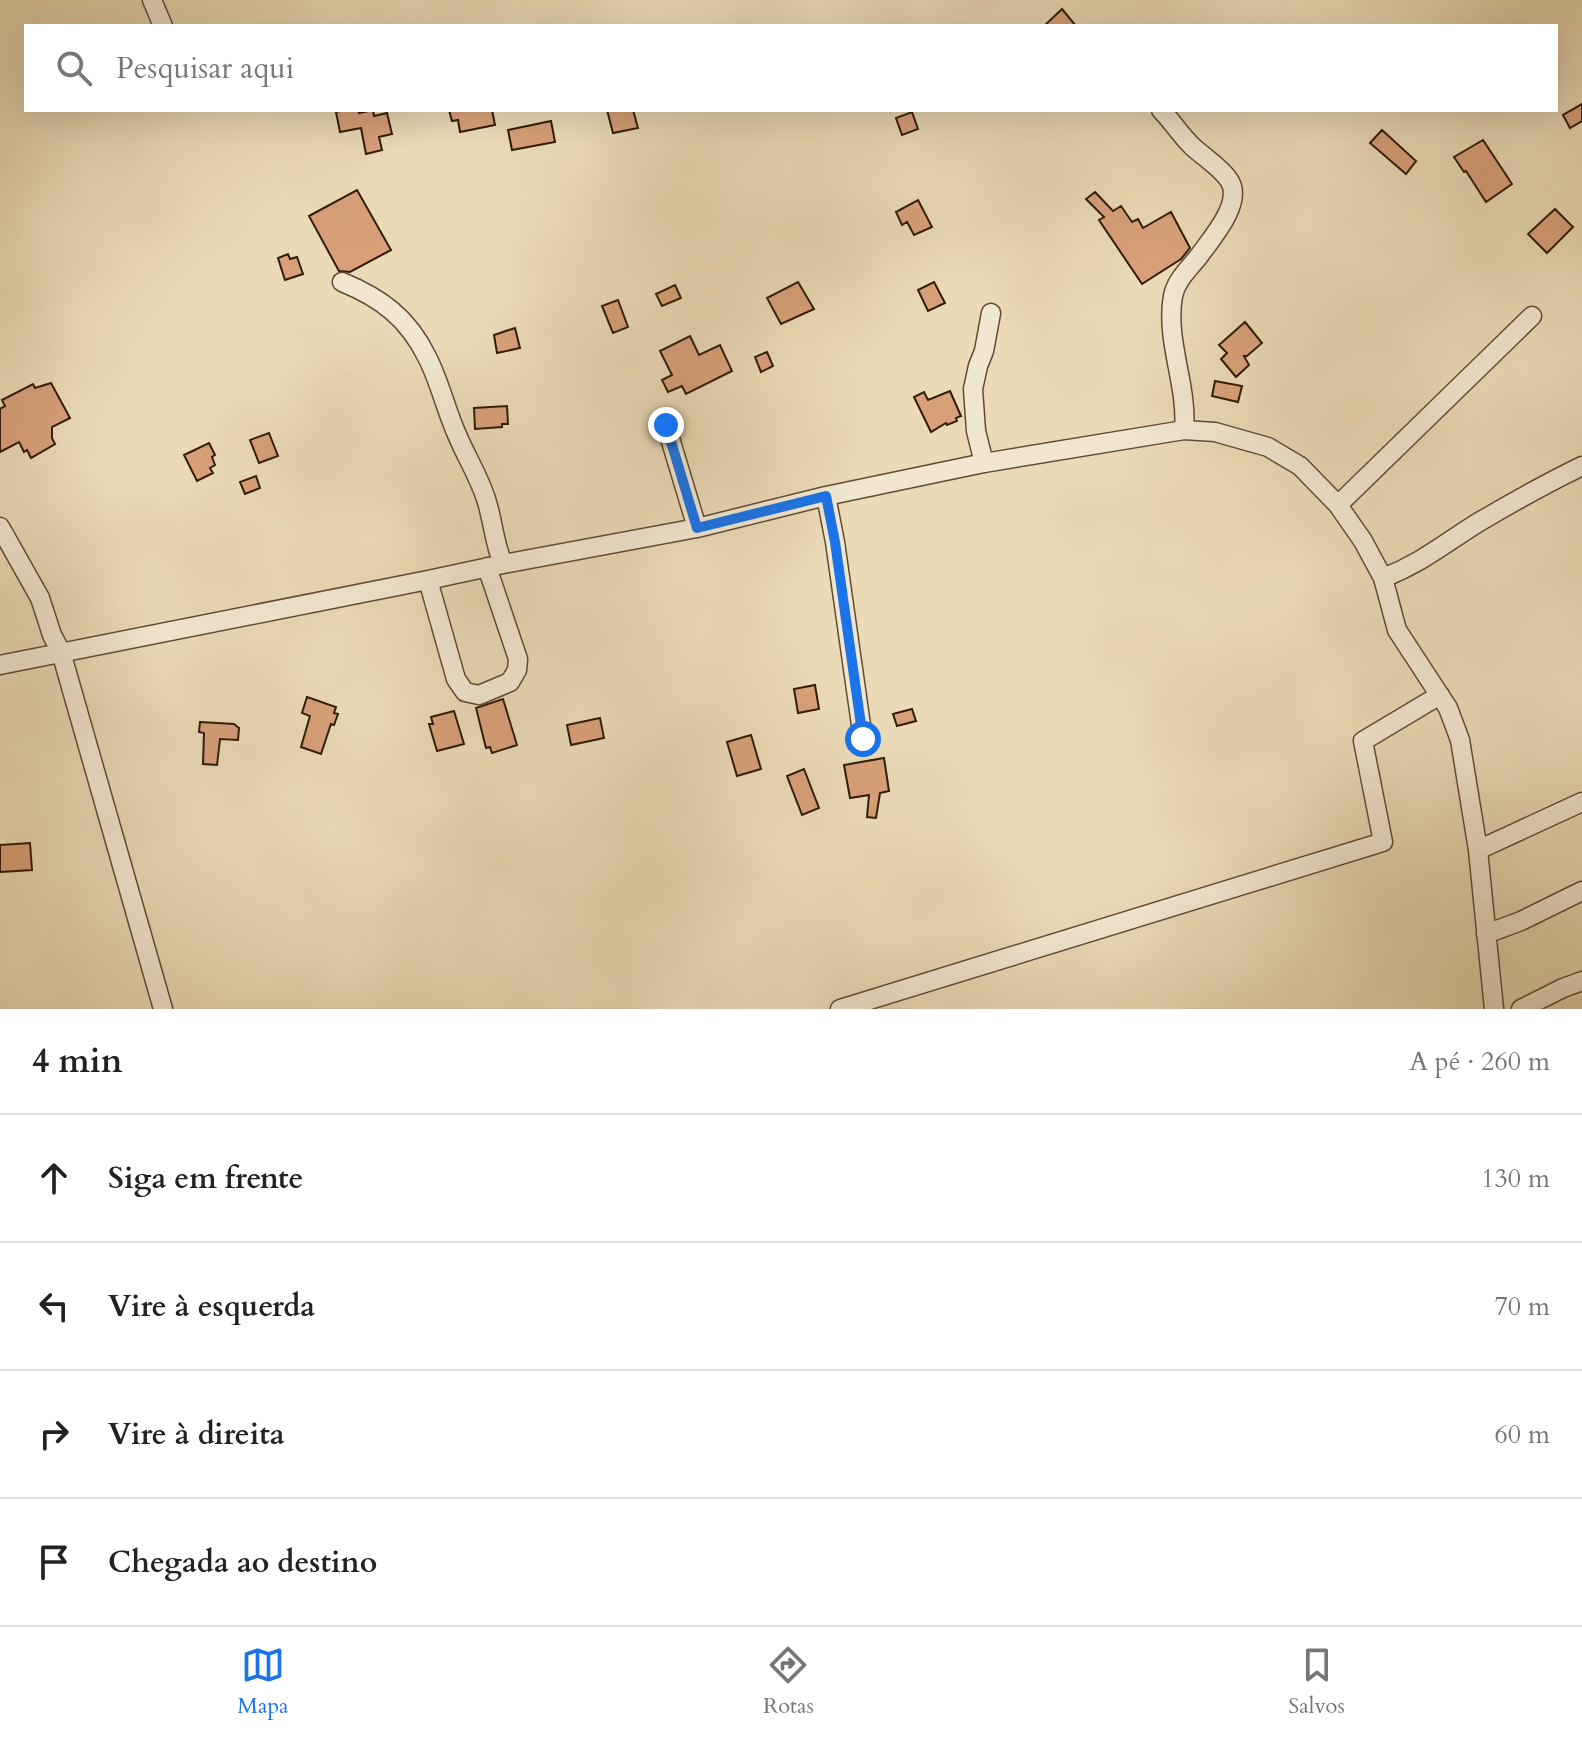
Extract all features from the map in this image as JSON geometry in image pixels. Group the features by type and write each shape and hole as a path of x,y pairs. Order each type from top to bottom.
{"street":[{"path":"152,0 162,24"},
{"path":"1163,112 1190,144 1227,178 1233,191 1224,220 1178,281 1173,294 1171,331 1184,430"},
{"path":"342,282 367,292 385,304 403,320 429,359 457,437 486,498 497,551 495,566 518,659 517,670 510,682 479,695 465,692 456,679 428,580"},
{"path":"984,463 976,431 973,389 991,313"},
{"path":"1338,505 1532,316"},
{"path":"666,425 697,528"},
{"path":"0,665 697,528 826,496 984,463 1184,430 1215,432 1268,447 1300,466 1338,505 1383,578 1397,630 1448,708 1460,740 1478,850 1494,1009"},
{"path":"1383,578 1426,558 1477,524 1582,466"},
{"path":"826,496 863,739"},
{"path":"0,527 40,598 61,652 163,1009"},
{"path":"840,1009 1383,842 1363,741 1440,695"},
{"path":"1478,850 1582,802"},
{"path":"1486,934 1521,921 1582,891"},
{"path":"1521,1009 1582,981"}],"building":[{"path":"1062,9 1074,24 1046,24"},
{"path":"1582,104 1582,121 1570,128 1563,115"},
{"path":"336,112 373,112 374,116 387,113 392,134 379,137 382,150 366,154 361,128 340,132"},
{"path":"450,112 492,112 495,125 460,132 458,120 452,121"},
{"path":"608,112 634,112 638,128 613,133"},
{"path":"912,112 918,129 902,135 896,118"},
{"path":"551,121 555,142 512,150 508,130"},
{"path":"1382,130 1416,161 1406,174 1370,143"},
{"path":"1483,140 1512,184 1486,202 1454,157"},
{"path":"357,190 391,250 350,272 339,271 309,216"},
{"path":"1095,192 1113,211 1121,206 1132,222 1138,219 1143,228 1171,212 1190,248 1181,259 1142,284 1099,220 1104,217 1086,199"},
{"path":"918,200 932,227 914,235 907,222 902,225 896,212"},
{"path":"1555,209 1573,227 1547,253 1528,234"},
{"path":"288,254 290,259 297,257 303,274 285,280 278,258"},
{"path":"798,282 814,309 781,324 767,298"},
{"path":"934,282 945,303 928,311 918,290"},
{"path":"675,285 681,298 662,306 656,294"},
{"path":"618,300 628,327 613,333 602,306"},
{"path":"1245,322 1262,343 1244,356 1249,365 1236,377 1221,359 1227,353 1219,345"},
{"path":"515,328 520,348 497,353 494,335"},
{"path":"690,336 699,355 720,345 732,371 686,394 682,386 668,392 662,380 672,375 660,351"},
{"path":"767,352 773,366 761,372 755,357"},
{"path":"1215,381 1242,386 1238,402 1212,396"},
{"path":"51,383 70,418 52,427 55,444 31,458 19,442 0,452 0,409 5,406 2,400 33,384 35,388"},
{"path":"950,391 961,416 956,418 957,421 946,423 931,432 914,397 924,392 928,400"},
{"path":"507,406 508,424 475,429 474,408"},
{"path":"269,433 278,456 259,463 250,440"},
{"path":"209,443 215,455 212,457 215,465 210,468 213,473 197,481 184,455"},
{"path":"256,476 260,488 245,494 240,482"},
{"path":"815,685 819,709 798,713 794,689"},
{"path":"307,697 336,707 334,713 338,714 334,725 331,724 321,754 301,747 310,716 302,713"},
{"path":"503,699 517,745 492,753 490,747 486,748 476,708"},
{"path":"912,709 916,721 897,726 893,714"},
{"path":"454,711 464,744 437,751 429,724 433,724 431,717"},
{"path":"600,718 604,738 571,745 567,725"},
{"path":"200,722 234,724 239,728 238,740 220,739 217,765 203,764 204,733 199,732"},
{"path":"751,735 761,769 737,776 727,742"},
{"path":"884,758 889,791 880,793 876,818 867,817 869,795 850,798 844,765"},
{"path":"804,769 819,808 802,815 787,776"},
{"path":"30,843 32,870 0,872 0,845"}],"route":[{"path":"666,425 697,528 826,496 863,739"}]}
